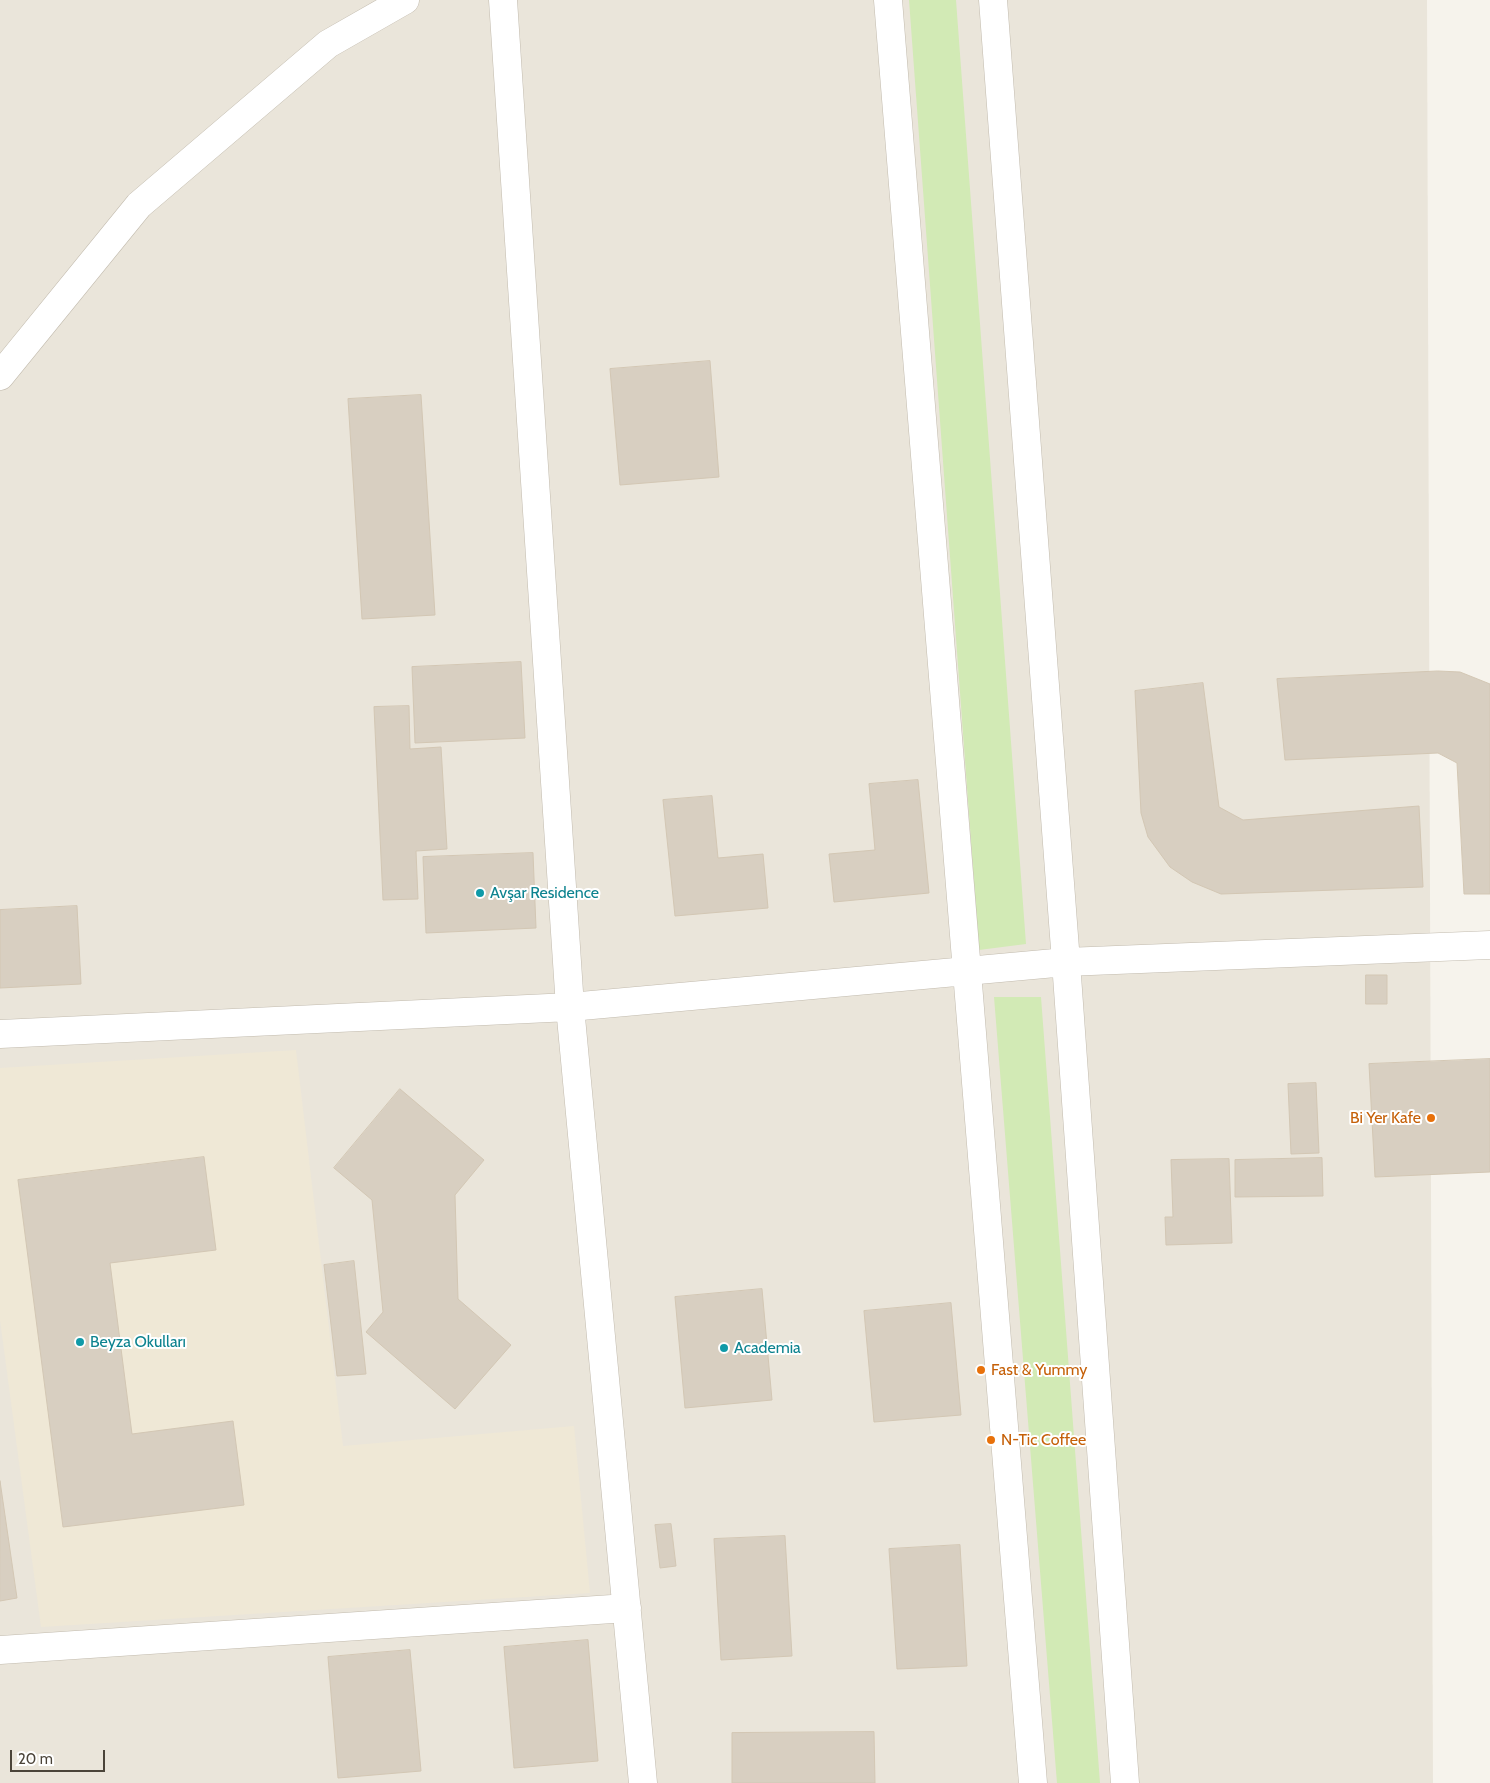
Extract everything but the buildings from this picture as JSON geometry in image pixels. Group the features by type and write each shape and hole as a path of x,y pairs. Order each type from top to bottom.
{"street":[{"path":"0,376 139,205 328,44 405,0"},
{"path":"503,0 570,1007 643,1783"},
{"path":"888,0 1034,1783"},
{"path":"993,0 1066,962 1125,1783"},
{"path":"0,1034 570,1007 1066,962 1490,945"},
{"path":"0,1650 626,1608"}],"shaded area":[{"path":"0,0 1427,0 1433,1783 0,1783"},
{"path":"296,1050 343,1446 574,1426 590,1593 41,1627 0,1320 0,1068"}],"green space":[{"path":"909,0 956,0 1026,944 979,950"},
{"path":"994,997 1041,997 1100,1783 1057,1783"}],"place":[{"name":"Avşar Residence","path":"480,893"},
{"name":"Bi Yer Kafe","path":"1431,1118"},
{"name":"Beyza Okulları","path":"80,1342"},
{"name":"Academia","path":"724,1348"},
{"name":"Fast & Yummy","path":"981,1370"},
{"name":"N-Tic Coffee","path":"991,1440"}]}
